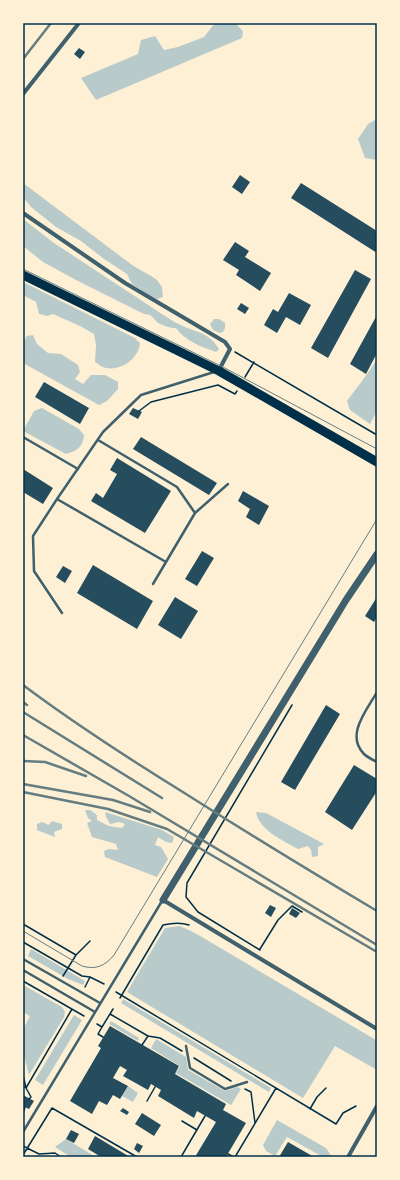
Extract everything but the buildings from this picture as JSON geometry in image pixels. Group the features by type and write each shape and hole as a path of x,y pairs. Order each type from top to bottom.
{"main road":[{"path":"23,275 219,371 377,462"}],"street":[{"path":"23,94 79,23"},
{"path":"23,213 125,283 225,342 230,350 219,371"},
{"path":"377,554 346,600 163,900 377,1029"},
{"path":"348,1157 377,1106"}],"lane":[{"path":"62,613 34,570 33,536 57,499 103,432 141,395 219,371"},
{"path":"23,437 78,469"},
{"path":"98,439 177,487 196,512"},
{"path":"153,584 196,512 228,484"},
{"path":"57,499 166,562"},
{"path":"377,692 357,728 356,742 364,754 377,762"},
{"path":"23,1132 163,900"},
{"path":"23,959 100,1003"},
{"path":"23,970 95,1012"},
{"path":"186,1046 190,1068 225,1089 247,1082"}],"path":[{"path":"230,350 254,362 377,435"},
{"path":"139,411 152,402 218,385 235,394 254,362"},
{"path":"247,782 187,883 186,897 198,912 260,950 276,924 292,906 302,912"},
{"path":"120,998 162,926 172,922 189,925"},
{"path":"23,924 76,955"},
{"path":"64,976 76,955 90,941"},
{"path":"23,942 82,976 90,977 104,984"},
{"path":"85,986 90,977"},
{"path":"23,981 84,1016"},
{"path":"116,992 336,1124 343,1113 356,1106"},
{"path":"26,1088 72,1009"},
{"path":"103,1037 98,1034 113,1009"},
{"path":"97,1024 102,1027"},
{"path":"142,1045 148,1036"},
{"path":"23,1075 26,1088 31,1097 30,1099"},
{"path":"147,1101 155,1087"},
{"path":"228,1154 235,1157 276,1088"},
{"path":"310,1109 326,1088"},
{"path":"23,1114 25,1107"},
{"path":"23,1155 52,1108 137,1157"},
{"path":"180,1157 205,1116"},
{"path":"182,1121 196,1130"},
{"path":"23,1146 39,1154 55,1153 61,1157"}],"shaded area":[{"path":"215,23 235,23 243,31 242,38 96,100 81,78 138,54 141,40 155,36 164,50 178,47 204,37"},
{"path":"377,119 377,160 365,158 358,139 368,124"},
{"path":"23,183 132,265 156,279 162,287 163,297 157,299 132,284 127,274 104,259 81,241 56,227 31,207 23,197"},
{"path":"23,219 54,243 167,317 182,326 208,337 219,349 216,352 194,343 184,337 176,328 161,324 150,315 144,314 43,262 23,246"},
{"path":"23,282 135,338 140,343 136,354 127,363 115,368 103,367 95,362 96,345 94,334 53,314 47,316 39,314 36,302 23,295"},
{"path":"214,319 219,319 225,323 223,332 220,333 213,330 210,324"},
{"path":"33,335 37,344 48,353 61,354 78,365 80,372 75,379 83,384 91,375 105,375 118,382 118,389 107,401 99,405 23,363 23,342 27,336"},
{"path":"377,359 377,411 370,424 350,410 347,401"},
{"path":"42,408 79,429 84,435 79,448 66,454 23,431 34,411"},
{"path":"85,810 90,810 97,815 97,820 109,826 122,828 125,824 119,822 110,824 105,812 162,830 174,837 172,843 166,842 158,837 155,845 161,847 168,859 157,877 105,857 104,851 109,849 118,850 116,844 92,837 87,823 92,821 88,818"},
{"path":"256,812 266,813 324,844 318,847 318,856 312,857 311,850 308,846 298,849 272,834 262,824"},
{"path":"52,821 62,824 62,829 54,832 55,837 37,830 37,824 42,822 49,825"},
{"path":"180,926 195,933 376,1040 377,1070 335,1046 303,1098 127,992 165,928"},
{"path":"31,949 85,981 83,985 68,979 28,956"},
{"path":"23,985 62,1007 65,1012 64,1017 29,1075 23,1051 23,1029 30,1016 23,1012"},
{"path":"123,999 271,1088 269,1092 121,1003"},
{"path":"74,1015 82,1020 43,1085 35,1080"},
{"path":"111,1021 139,1038 138,1041 109,1024"},
{"path":"156,1039 186,1057 188,1070 225,1091 237,1087 241,1089 231,1105 176,1073 180,1066 151,1048"},
{"path":"128,1086 138,1093 133,1102 122,1096"},
{"path":"277,1120 326,1148 332,1157 323,1157 287,1137 275,1156 266,1151 263,1145"},
{"path":"66,1139 96,1157 71,1157 55,1147"}],"tram line":[{"path":"23,269 221,366 377,449"},
{"path":"23,931 82,966 92,968 100,966 114,955 377,519"}],"railway":[{"path":"23,59 51,23"},
{"path":"23,685 83,728 145,768 257,839 377,911"},
{"path":"23,702 27,705"},
{"path":"23,712 162,798"},
{"path":"23,735 129,796 377,945"},
{"path":"23,761 45,762 86,776"},
{"path":"23,784 113,800 150,812"},
{"path":"23,792 108,809 167,829 377,952"}]}
